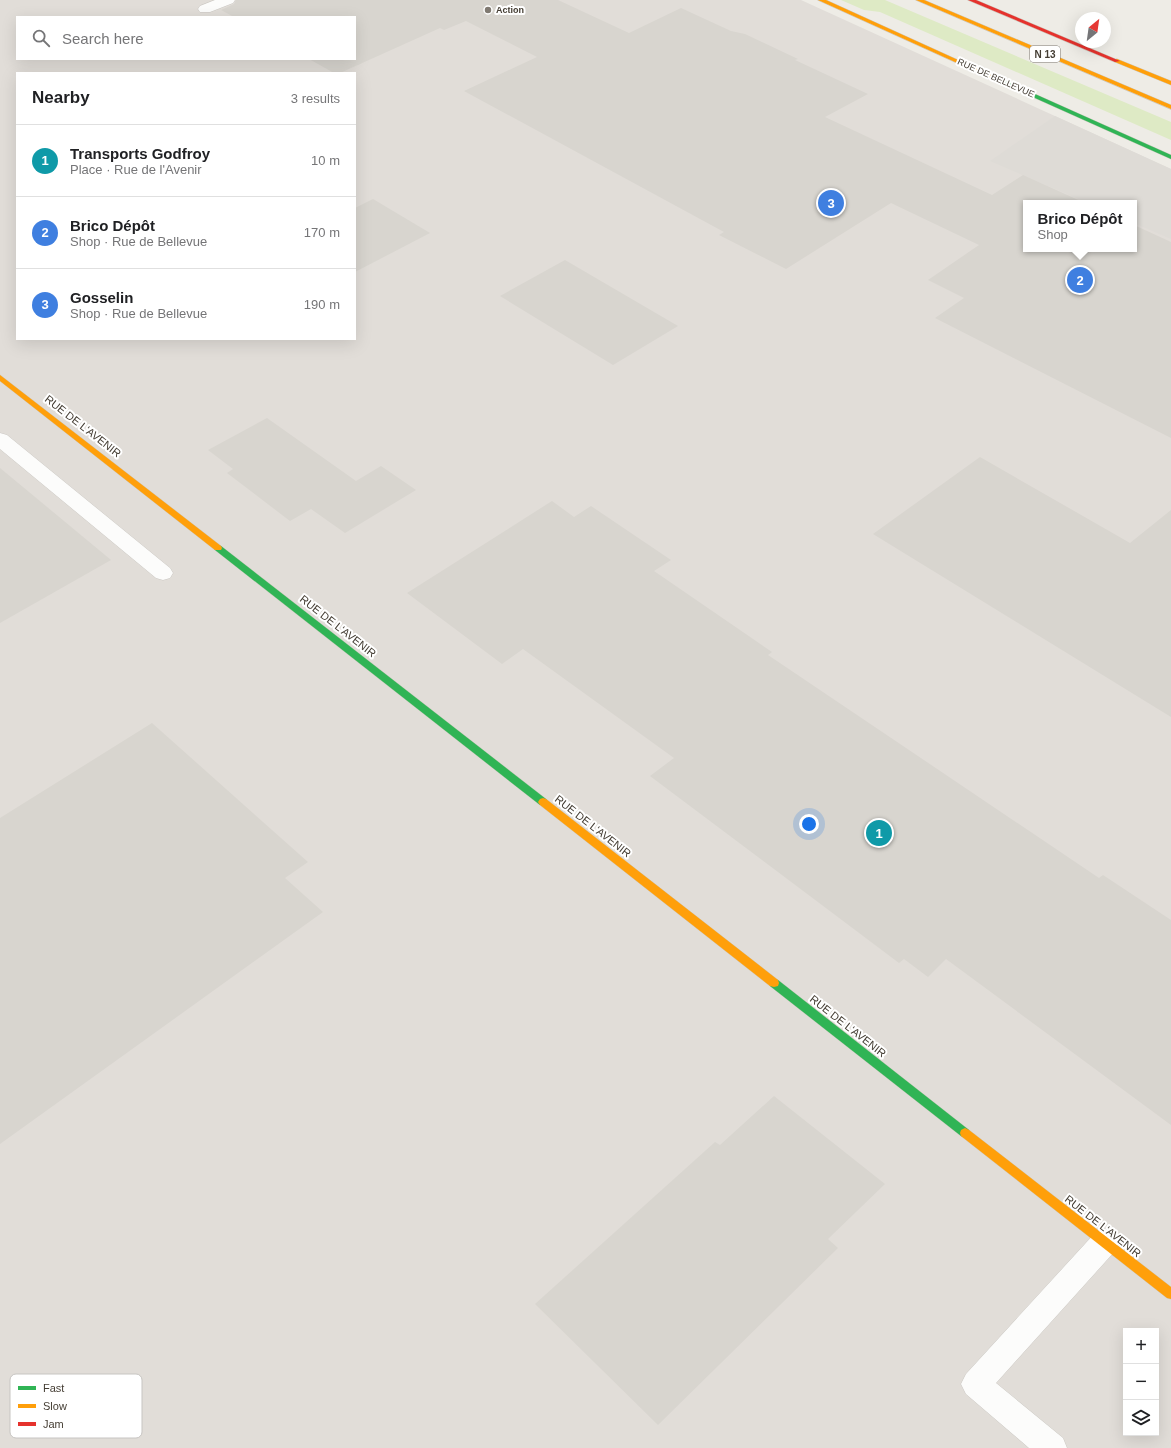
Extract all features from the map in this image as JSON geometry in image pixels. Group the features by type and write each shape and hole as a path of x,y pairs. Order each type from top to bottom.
{"main road":[{"name":"RUE DE BELLEVUE","path":"821,0 1171,157"},
{"name":"N 13","path":"919,0 1171,107"},
{"name":"N 13","path":"971,0 1171,83"},
{"name":"RUE DE L'AVENIR","path":"0,377 1171,1294"}],"lane":[{"path":"205,9 228,0"},
{"path":"0,438 162,573"},
{"path":"1052,1448 976,1384 1105,1242"}],"shaded area":[{"path":"0,0 801,0 1171,169 1171,1448 0,1448"},
{"path":"1055,116 1171,169 1171,239 1137,224 1137,200 1081,200 990,161"}],"green space":[{"path":"841,0 885,0 1171,122 1171,140 880,12 864,10"}],"building":[{"path":"236,0 558,0 629,33 681,8 731,31 745,34 798,59 795,60 868,94 825,117 992,195 1023,175 1078,200 1023,200 1023,252 1137,252 1137,226 1171,242 1171,438 935,318 964,298 928,280 979,245 891,203 786,269 719,235 724,232 464,91 537,57 466,21 444,30 440,28 342,72 332,72 311,60 356,60 356,16 232,16 221,10 234,4"},
{"path":"373,199 430,233 356,271 356,208"},
{"path":"565,260 678,326 613,365 500,296"},
{"path":"267,418 356,481 381,466 416,490 345,533 311,509 290,521 227,473 233,469 208,450"},
{"path":"980,457 1130,543 1171,510 1171,717 873,534"},
{"path":"0,468 111,560 0,623"},
{"path":"552,501 574,517 591,506 671,560 654,571 772,652 768,655 1099,878 1103,875 1171,920 1171,1125 946,959 928,977 904,959 899,963 650,776 674,758 523,649 502,664 407,593"},
{"path":"152,723 308,862 285,878 323,912 0,1144 0,818"},
{"path":"774,1096 885,1184 828,1239 838,1248 658,1425 535,1304 715,1142 720,1145"}],"traffic: fast":[{"path":"999,80 1171,157"},
{"path":"218,548 543,802"},
{"path":"774,983 965,1133"}],"traffic: slow":[{"path":"821,0 999,80"},
{"path":"919,0 1171,107"},
{"path":"1117,61 1171,83"},
{"path":"0,377 218,548"},
{"path":"543,802 774,983"},
{"path":"965,1133 1171,1294"}],"traffic: jam":[{"path":"971,0 1117,61"}],"place":[{"name":"Action","path":"488,10"},
{"name":"Gosselin","path":"831,203"},
{"name":"Brico Dépôt","path":"1080,280"},
{"name":"Transports Godfroy","path":"879,833"}]}
